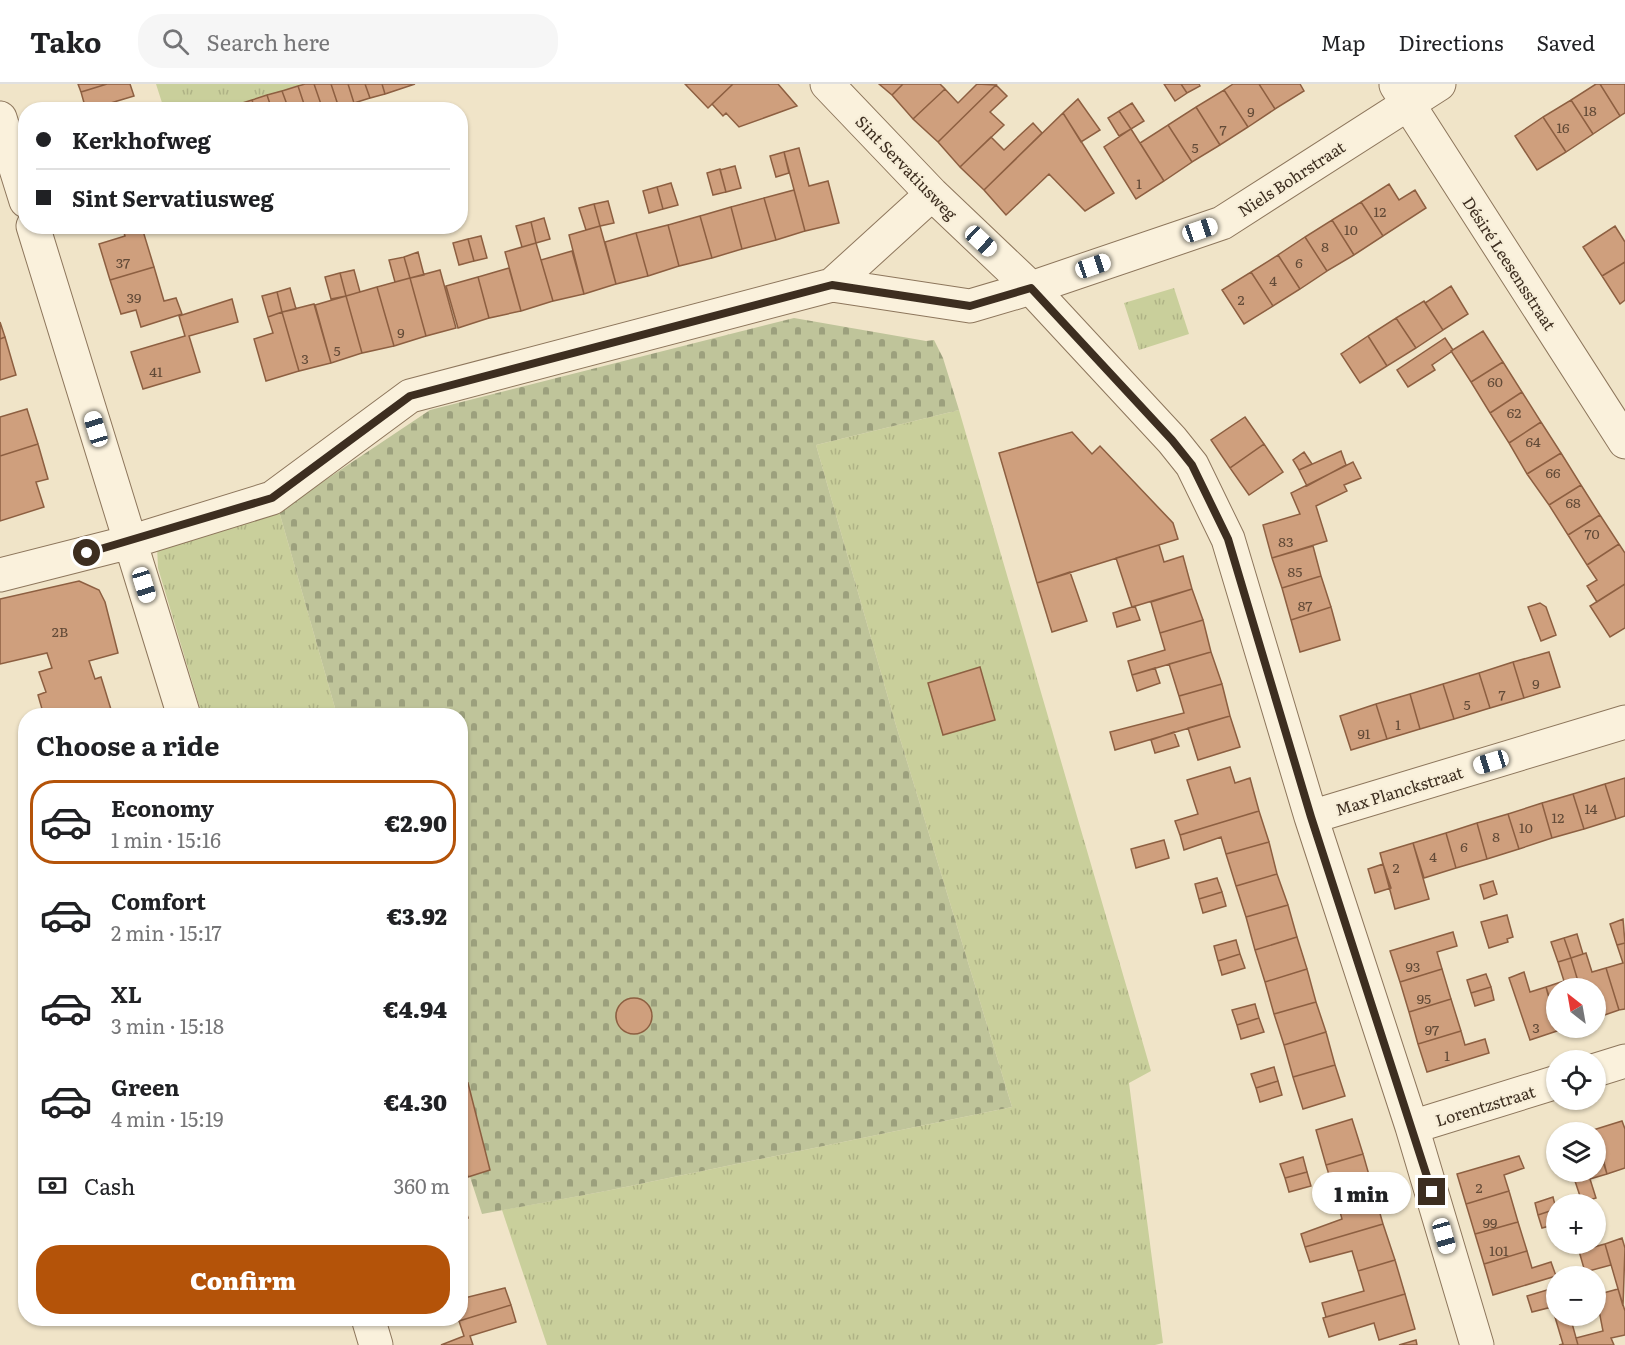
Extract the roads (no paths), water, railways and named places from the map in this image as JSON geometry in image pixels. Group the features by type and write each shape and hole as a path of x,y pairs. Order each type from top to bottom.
{"street":[{"name":"Sint Servatiusweg","path":"827,84 932,194 1031,288 1172,440 1192,465 1206,491 1228,539 1311,817 1412,1127 1477,1345"},
{"name":"Niels Bohrstraat","path":"832,285 970,306 1031,288 1222,223 1402,94 1439,84"},
{"name":"Désiré Leesensstraat","path":"1402,94 1625,442"},
{"path":"0,118 18,175"},
{"path":"0,575 130,542 272,498 410,396 832,285 932,194"},
{"path":"35,234 181,708"},
{"name":"Max Planckstraat","path":"1311,817 1625,722"},
{"path":"1606,1067 1625,1061"},
{"name":"Lorentzstraat","path":"1412,1127 1546,1085"},
{"path":"370,1326 376,1345"}]}
